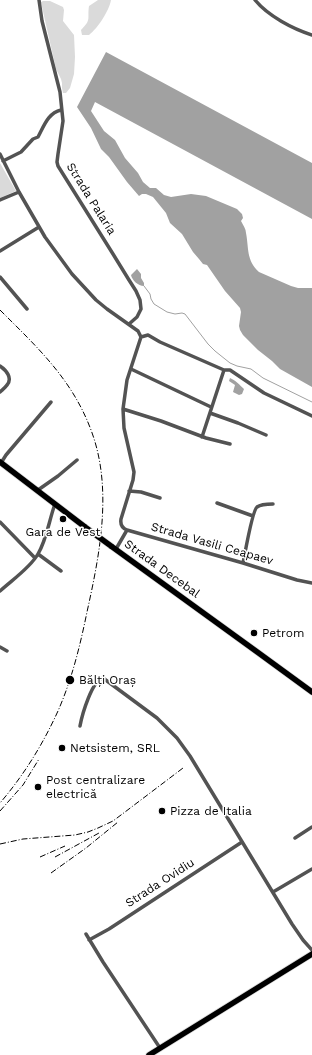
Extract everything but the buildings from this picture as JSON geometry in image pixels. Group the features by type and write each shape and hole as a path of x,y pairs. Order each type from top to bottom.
{"main road":[{"name":"Strada Decebal","path":"0,462 85,527 312,692"},
{"path":"149,1055 312,954"}],"street":[{"name":"Strada Palaria","path":"40,0 42,21 60,92 62,110 63,121 57,162 58,166 136,291 140,300 141,309 137,318 129,324"},
{"path":"255,0 275,17 312,35"},
{"path":"3,161 21,152 33,139 38,137 50,114 62,110"},
{"path":"0,154 39,227 62,261 96,300 140,332 142,337 126,380 123,410 124,428 134,470 133,480 120,524 127,530 114,548"},
{"path":"0,200 19,192"},
{"path":"0,251 39,227"},
{"path":"0,276 27,309"},
{"path":"142,337 148,335 160,342 224,370 230,370 264,394 312,416"},
{"path":"0,366 7,373 9,380 7,385 0,392"},
{"path":"130,369 211,407"},
{"path":"202,437 224,370"},
{"path":"0,462 51,402"},
{"path":"123,410 161,421 202,437 230,444"},
{"path":"210,413 266,435"},
{"path":"38,490 77,460"},
{"path":"129,491 160,498"},
{"path":"217,503 253,516"},
{"path":"0,591 29,565 38,554 55,504"},
{"path":"243,563 256,508 258,506 273,504"},
{"path":"0,522 35,558"},
{"name":"Strada Vasili Ceapaev","path":"127,530 297,580 312,583"},
{"path":"38,554 61,570"},
{"path":"0,647 7,651"},
{"path":"80,726 84,708 97,682 100,679 105,679 170,730 190,756 298,933 312,950"},
{"path":"295,838 312,827"},
{"name":"Strada Ovidiu","path":"89,940 109,929 242,842"},
{"path":"273,892 312,869"},
{"path":"86,934 160,1048"}],"shaded area":[{"path":"98,0 111,0 106,14 89,35 82,35 81,30 88,21 89,6"},
{"path":"50,1 63,7 63,21 74,35 74,74 70,88 66,93 63,93 61,79 56,69 41,2"},
{"path":"106,52 312,163 312,219 95,102 91,111 104,131 115,140 125,158 138,173 143,182 150,188 156,188 164,195 171,197 191,194 206,196 237,209 242,214 243,218 241,221 246,232 250,258 259,272 291,286 298,288 312,288 312,387 280,369 243,335 239,326 241,312 240,308 225,291 207,265 203,264 193,252 182,234 170,223 166,213 153,197 146,194 139,196 101,149 91,128 77,107"},
{"path":"0,163 16,191 0,198"},
{"path":"137,269 141,274 144,286 134,281 131,275"},
{"path":"230,378 236,381 244,389 242,394 239,395 233,392 235,385 229,381"}],"waterway":[{"path":"144,286 150,294 154,304 167,312 185,314 208,344 230,363 251,369 263,378 312,402"}],"railway":[{"path":"0,310 40,351 64,379 74,395 91,430 98,452 103,498 100,544 92,590 75,662 67,687 58,711 46,735 25,770 0,803"},
{"path":"0,811 23,785 39,759"},
{"path":"0,844 23,839 75,835 98,828 113,821 183,768"},
{"path":"51,873 86,848 118,822"},
{"path":"55,857 99,833"},
{"path":"40,857 65,846"}],"place":[{"name":"Gara de Vest","path":"63,519"},
{"name":"Petrom","path":"254,633"},
{"name":"Bălți Oraș","path":"70,680"},
{"name":"Netsistem, SRL","path":"62,748"},
{"name":"Post centralizare electrică","path":"38,787"},
{"name":"Pizza de Italia","path":"162,811"}]}
